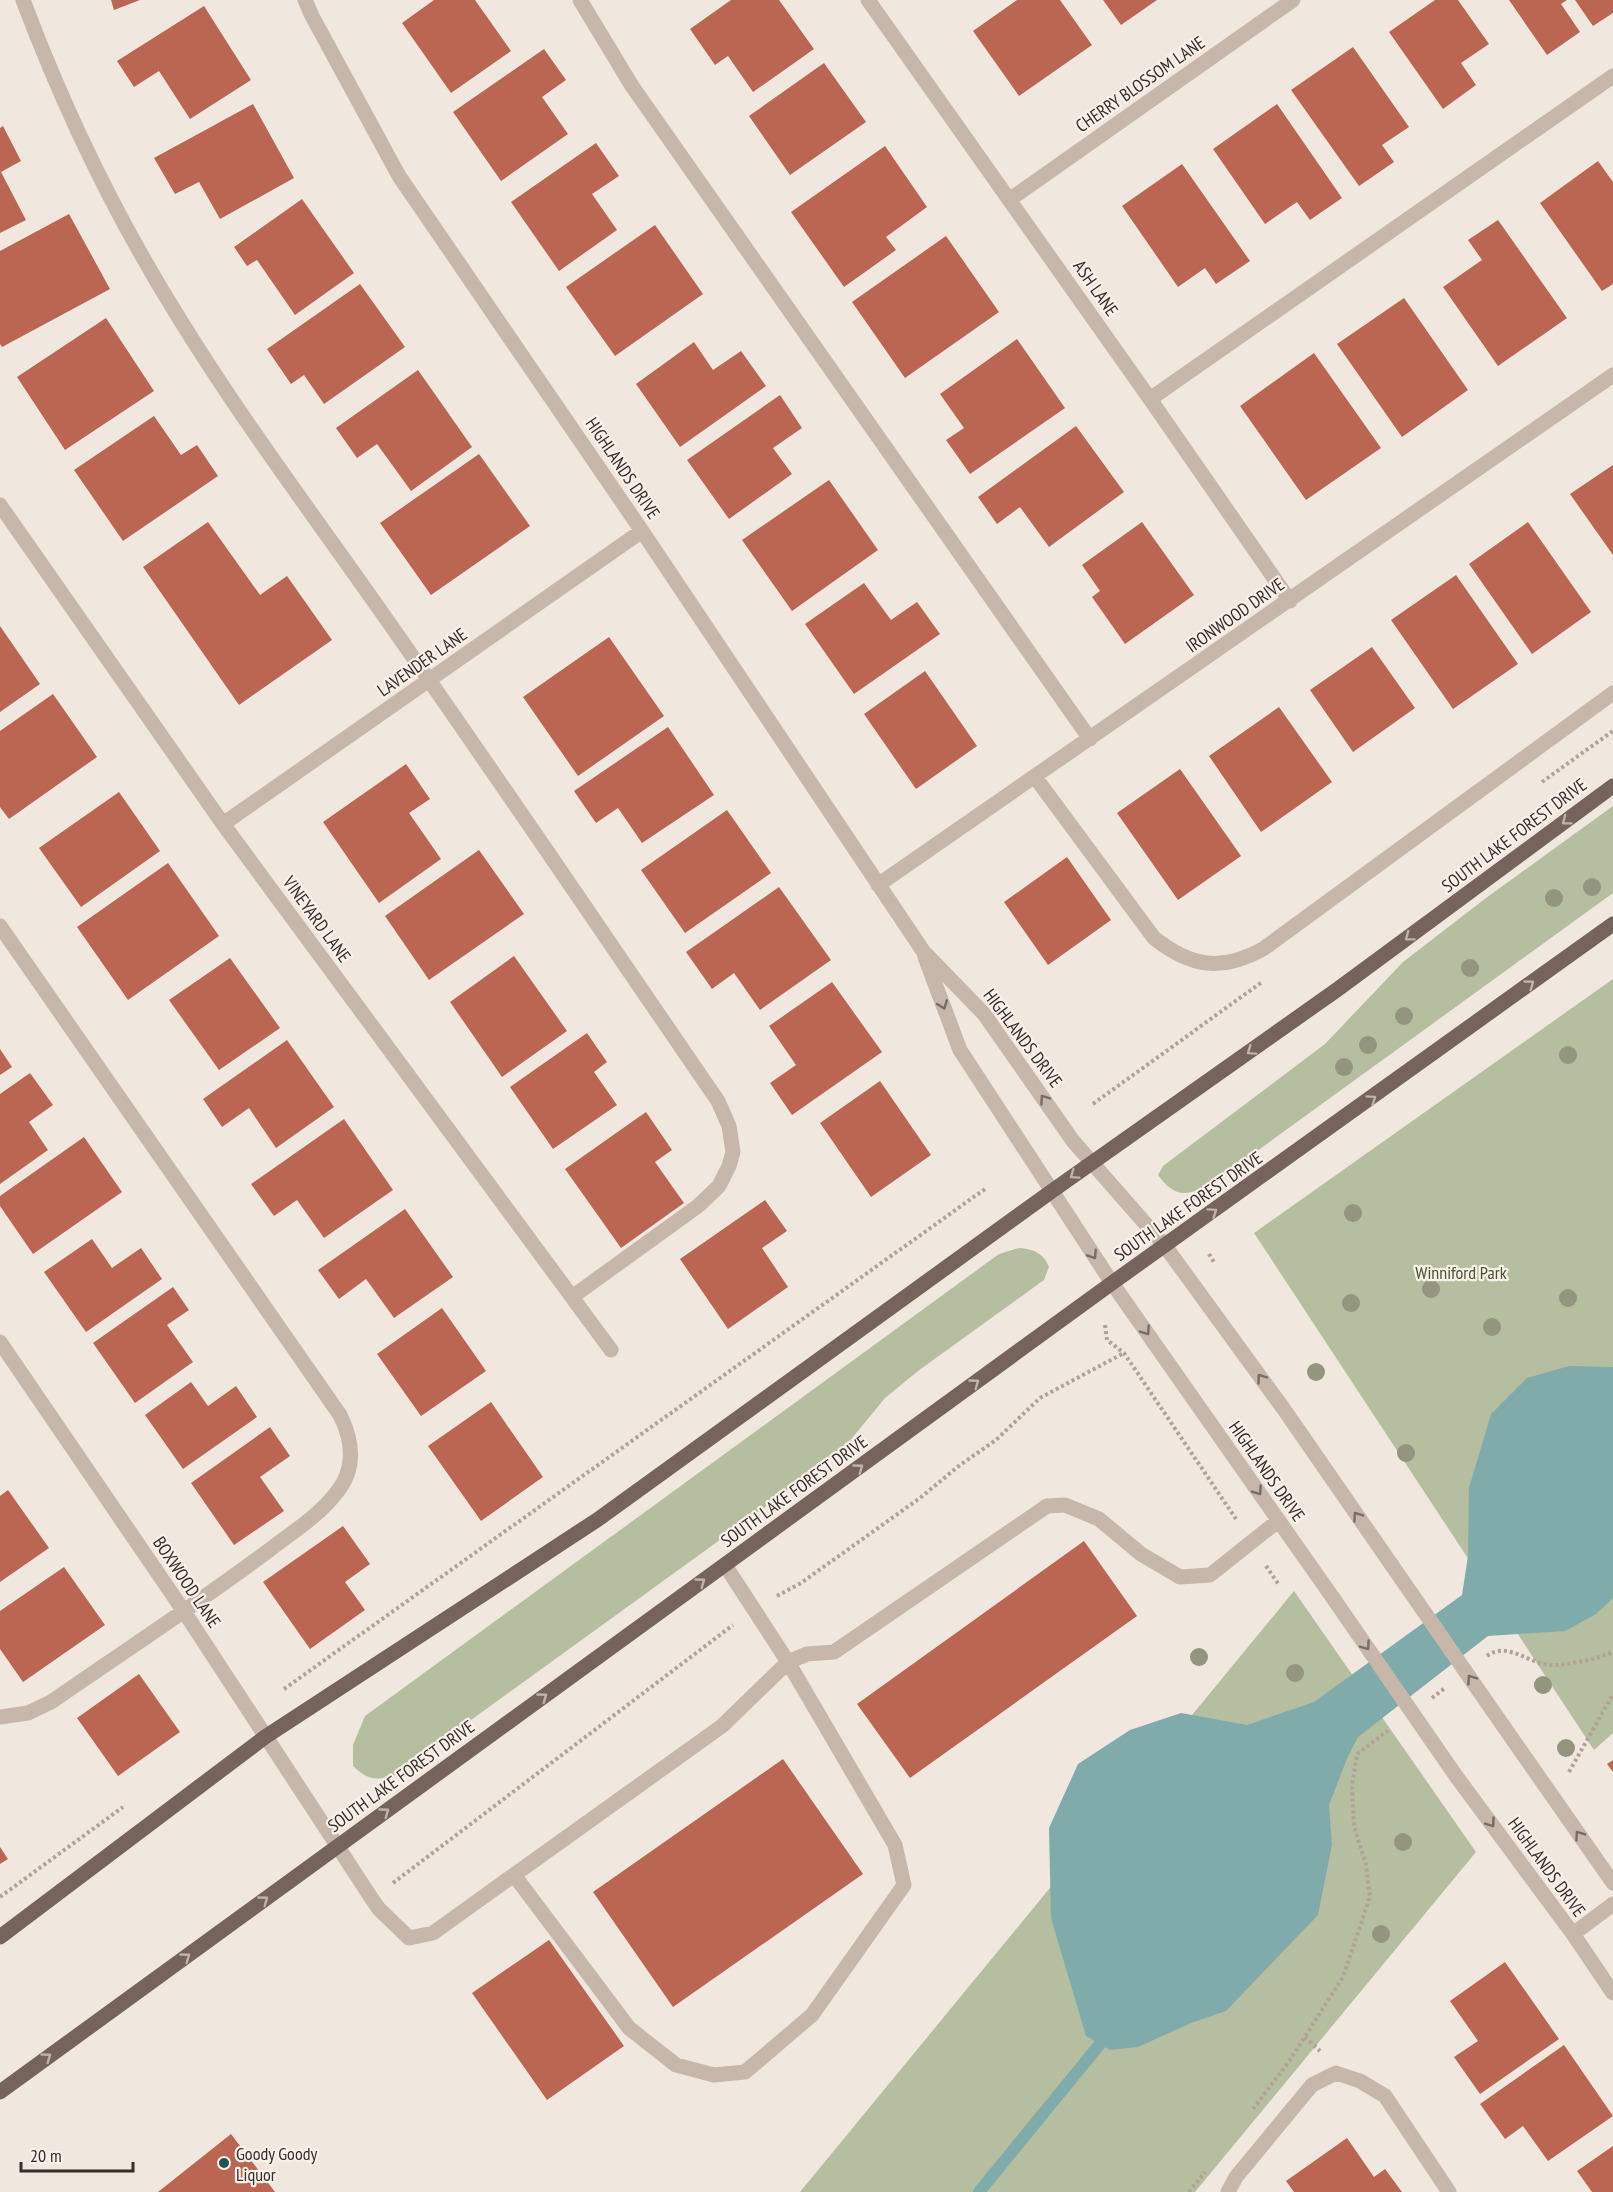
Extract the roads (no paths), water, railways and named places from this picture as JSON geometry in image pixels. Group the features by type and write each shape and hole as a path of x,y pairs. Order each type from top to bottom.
{"main road":[{"name":"SOUTH LAKE FOREST DRIVE","path":"0,1937 265,1737 597,1520 1052,1191 1338,990 1613,786"},
{"name":"SOUTH LAKE FOREST DRIVE","path":"0,2092 1112,1283 1613,924"}],"street":[{"path":"24,0 36,35 97,169 166,297 212,370 429,680 718,1101 724,1114 733,1152 719,1186 710,1196 572,1297"},
{"name":"HIGHLANDS DRIVE","path":"305,0 399,176 642,531 923,951 984,1014 1073,1141 1165,1246 1283,1408 1613,1883"},
{"path":"580,0 632,86 1090,739"},
{"name":"ASH LANE","path":"868,0 1290,601"},
{"name":"CHERRY BLOSSOM LANE","path":"1009,200 1293,0"},
{"path":"1150,399 1613,76"},
{"name":"IRONWOOD DRIVE","path":"878,885 1613,375"},
{"name":"VINEYARD LANE","path":"0,505 224,824 611,1350"},
{"name":"LAVENDER LANE","path":"224,824 642,531"},
{"path":"1035,777 1154,938 1186,959 1204,964 1230,963 1246,959 1263,949 1613,693"},
{"path":"0,926 340,1415 349,1434 351,1452 349,1470 338,1492 313,1516 246,1567 51,1702 28,1713 0,1717"},
{"name":"HIGHLANDS DRIVE","path":"923,951 960,1050 1112,1283 1456,1776 1573,1934 1613,1993"},
{"name":"BOXWOOD LANE","path":"0,1342 183,1610 379,1909 409,1938 433,1933 514,1875"},
{"path":"724,1565 788,1662 895,1845 904,1885 812,2014 745,2072 714,2075 676,2065 629,2028 514,1875 722,1726 788,1662 807,1654 834,1652 1047,1506 1065,1505 1099,1520 1141,1554 1180,1577 1210,1575 1278,1521"},
{"path":"1573,1934 1613,1904"},
{"path":"1228,2192 1236,2177 1312,2085 1335,2073 1360,2080 1385,2096 1449,2192"}],"water":[{"path":"1569,1366 1613,1367 1613,1598 1596,1614 1565,1631 1488,1636 1358,1737 1329,1805 1332,1845 1318,1915 1226,2011 1191,2023 1138,2047 1110,2050 1086,2036 1051,1918 1049,1828 1078,1764 1130,1730 1181,1713 1247,1725 1314,1702 1462,1595 1468,1556 1469,1488 1491,1414 1527,1378"}],"waterway":[{"path":"979,2192 1109,2033"}],"place":[{"name":"Goody Goody Liquor","path":"224,2163"}],"park label":[{"name":"Winniford Park","path":"1461,1272"}]}
